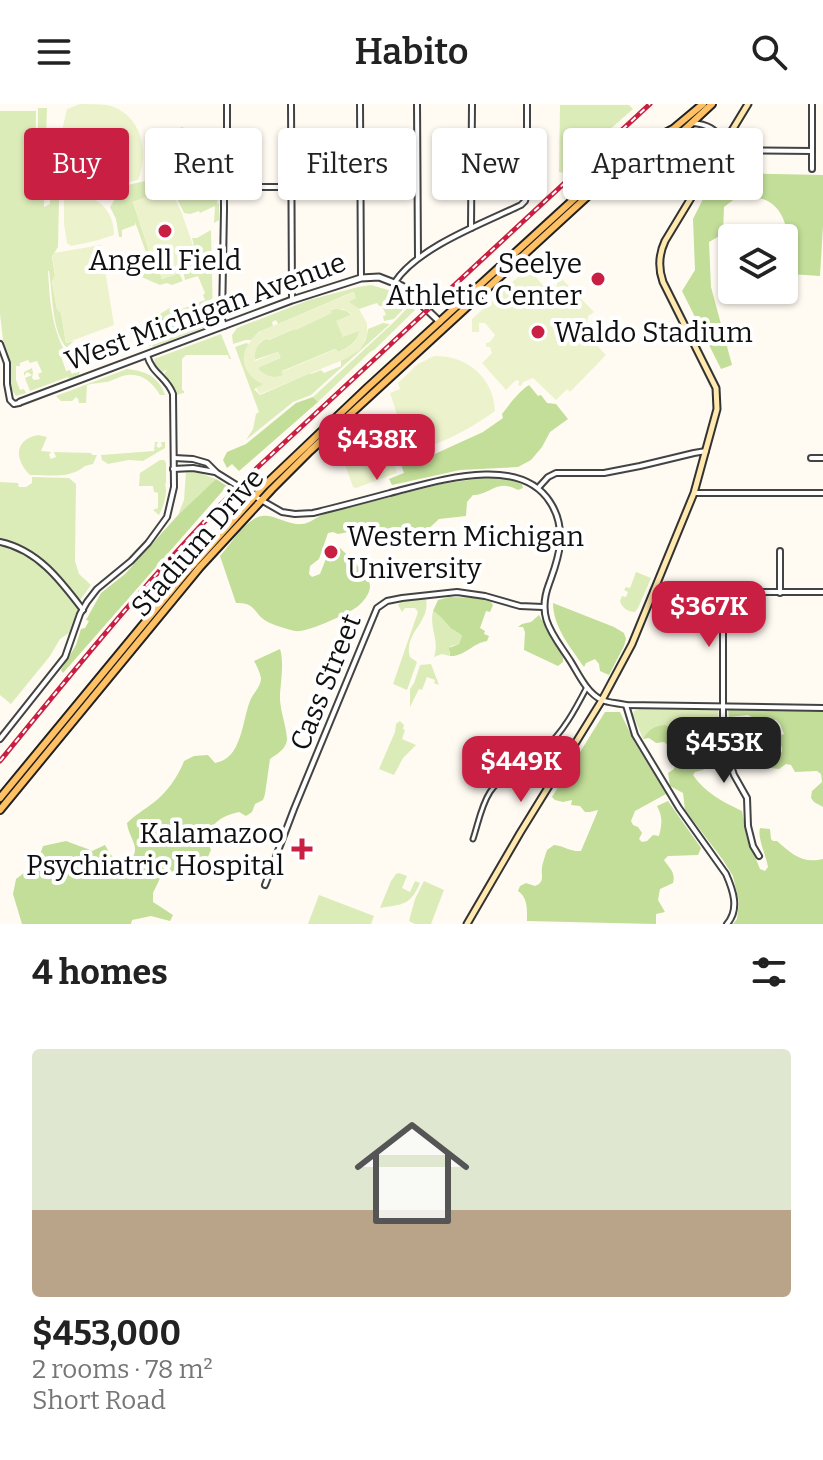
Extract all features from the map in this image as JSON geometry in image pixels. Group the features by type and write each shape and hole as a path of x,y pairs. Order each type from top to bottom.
{"main road":[{"path":"690,121 703,104"},
{"path":"677,128 712,104"},
{"path":"733,128 748,104"},
{"name":"Stadium Drive","path":"0,798 172,589 257,498 358,396 573,200"},
{"name":"Stadium Drive","path":"0,810 257,498 580,200"},
{"path":"467,924 602,700 632,644 694,493 717,409 716,388 663,282 660,264 665,241 690,200"}],"street":[{"path":"227,104 227,128"},
{"path":"291,104 291,128"},
{"path":"360,104 360,128"},
{"path":"417,104 418,259"},
{"path":"471,228 472,104"},
{"path":"440,322 395,282 418,259 525,201 527,104"},
{"path":"812,104 812,169"},
{"path":"690,121 711,128"},
{"path":"763,150 812,151"},
{"path":"224,200 224,326"},
{"path":"292,200 292,300"},
{"path":"360,200 361,278"},
{"name":"West Michigan Avenue","path":"20,402 292,300 361,278 379,277 395,282"},
{"path":"0,344 7,363 8,393 12,403 20,402"},
{"path":"0,739 65,657 83,610 97,589 131,561 164,522 171,505 173,394 151,367 147,355"},
{"path":"538,488 556,473 604,473 706,451"},
{"path":"174,458 207,463 217,473 282,512 304,515 441,480 469,476 508,475 531,483 554,509 560,537 558,558 543,607 548,624 587,687 602,700 626,705 823,708"},
{"path":"811,458 823,458"},
{"path":"173,469 193,468 217,473"},
{"path":"694,493 823,493"},
{"path":"0,542 22,549 37,559 57,577 83,610"},
{"path":"780,551 780,593"},
{"name":"Cass Street","path":"265,885 379,606 387,601 418,595 457,592 520,606 543,607"},
{"path":"653,592 823,592"},
{"path":"723,593 722,705 725,752 747,798 748,826 759,856"},
{"path":"473,839 491,791 515,769 547,747 587,687"},
{"path":"626,705 635,735 679,808 732,886 733,915 727,924"}],"green space":[{"path":"80,104 107,105 128,116 140,135 142,146 142,169 138,180 129,182 129,128 63,128 67,109"},
{"path":"560,105 629,105 633,109 611,128 563,128 563,173 559,172"},
{"path":"38,108 47,108 46,128 38,128"},
{"path":"0,111 36,111 36,128 24,128 24,200 44,200 44,207 50,204 50,200 59,200 58,247 52,257 55,275 52,282 66,343 74,341 68,346 71,351 64,345 56,326 48,271 52,312 56,330 64,350 61,356 66,371 70,370 72,374 78,371 78,367 80,370 79,375 30,391 25,378 32,375 27,372 24,376 24,372 32,368 34,380 40,379 38,374 42,372 37,361 20,363 16,366 16,380 20,390 24,389 26,393 16,396 11,389 10,363 0,314"},
{"path":"763,174 823,175 820,276 798,275 798,224 785,224 772,204 763,199"},
{"path":"145,181 145,197 133,202 151,257 154,257 162,279 179,273 183,281 160,285 139,276 131,266 131,260 136,265 150,263 135,222 135,225 122,230 122,237 119,237 110,207 114,200 129,200 129,185"},
{"name":"Angell Field","path":"145,197 145,200 176,200 200,265 162,279 154,258 151,258 133,202"},
{"path":"64,200 95,200 108,212 114,235 71,246 67,243"},
{"path":"178,200 217,200 219,203 219,220 214,223 215,206 200,213 184,213"},
{"path":"702,200 733,200 724,207 723,224 718,224 718,237 709,242 711,287 732,365 721,369 682,291 695,270 693,219"},
{"path":"211,230 213,322 216,323 153,347 149,346 151,334 157,344 152,328 155,317 171,307 177,311 205,300 198,276 185,280 183,271 199,264 192,238","holes":["199,305 209,305 183,328 161,337 157,327 159,321"]},
{"path":"101,245 114,325 66,343 52,282 55,275 52,255"},
{"name":"Waldo Stadium","path":"531,264 538,264 536,277 545,288 557,286 562,279 594,312 588,316 584,331 606,355 570,392 567,389 556,400 533,378 521,386 516,380 506,390 482,363 492,353 486,343 495,335 485,323 479,323 479,332 472,332 472,319 531,268"},
{"path":"371,285 392,291 409,303 394,319 384,321 383,316 386,315 377,303 359,309 348,302 353,292 278,324 276,320 272,322 273,326 259,332 251,340 233,344 232,335 237,328 309,300"},
{"path":"354,292 356,298 349,302 359,309 367,323 367,335 360,350 260,394 256,388 263,384 248,373 244,358 249,343 263,330","holes":["343,309 352,314 336,321 343,337 359,331 349,347 338,352 336,349 281,372 283,375 279,376 269,376 258,369 281,357 278,352 255,361 257,347 263,340 296,330 332,313 331,310"]},
{"path":"410,305 415,310 374,350 318,402 313,397 395,321"},
{"path":"334,309 348,312 356,321 360,330 352,344 338,352 335,349 282,371 283,376 269,376 258,369 280,358 278,352 254,360 255,350 261,342 331,313"},
{"path":"383,323 390,324 311,395 293,402 246,440 259,412 235,347 249,344 244,361 265,384 254,389 260,395 310,373 321,370 324,373 341,366 341,360 363,345 368,329"},
{"path":"221,334 231,359 228,355 186,355 182,359 184,393 176,395 164,374 167,369 163,372 154,359"},
{"path":"434,356 457,360 476,371 490,388 495,411 427,449 418,444 412,423 401,427 390,393 400,389 398,383 418,364"},
{"path":"127,369 151,376 165,395 160,395 146,380 132,375 87,385 86,403 79,403 76,397 72,401 61,401 56,396"},
{"path":"529,385 547,403 556,404 568,419 550,432 531,460 518,467 460,470 392,485 389,479 404,473 398,455 411,451 426,458 483,432 503,418 502,414 511,402"},
{"path":"313,397 318,402 239,471 232,464 227,468 223,460 227,452 246,444 296,403"},
{"path":"38,435 47,437 41,451 51,452 51,459 56,457 54,452 97,455 93,464 73,473 30,475 21,463 19,451 24,441"},
{"path":"365,438 387,450 397,473 356,488 338,445 347,440"},
{"path":"155,442 158,442 156,446 159,448 161,442 165,442 165,448 143,461 108,464 102,460 101,455 154,451"},
{"path":"160,460 166,463 166,491 159,515 153,510 158,508 158,493 154,492 153,486 139,486 140,473"},
{"path":"186,471 216,479 178,515 184,500"},
{"path":"32,477 69,478 76,484 75,561 79,574 91,585 80,600 55,570 36,554 0,540 0,482 18,483 19,487 26,487 32,483"},
{"path":"490,477 522,484 523,488 518,490 499,486 473,495 467,502 466,516 439,519 426,531 393,527 376,532 328,533 319,559 310,566 309,574 312,577 320,574 334,546 358,566 370,586 362,603 345,614 295,631 266,621 247,604 236,603 220,556 249,522 260,516 302,524 324,514 441,484"},
{"path":"216,479 227,486 63,673 61,670 101,593 125,574 178,515"},
{"path":"0,544 25,553 45,568 78,608 69,633 60,639 11,704 0,695"},
{"path":"636,572 651,578 635,612 626,609 620,601 622,596 626,597 628,592 624,590 630,588"},
{"path":"450,597 480,598 493,605 490,612 486,611 480,628 489,636 487,641 450,656 449,648 459,644 462,636 433,611 438,600"},
{"path":"426,599 425,614 410,641 410,657 417,662 407,690 393,684 418,612 415,608 405,608 402,612 398,605 401,601"},
{"path":"553,603 624,633 624,646 609,675 600,671 595,659 584,667 559,629"},
{"path":"433,611 462,636 459,644 451,646 450,656 442,654 434,657"},
{"path":"539,615 563,658 558,666 524,650 525,632 523,627 518,627"},
{"path":"280,649 280,700 287,735 281,751 270,759 263,800 255,804 246,816 239,812 214,825 209,836 211,850 202,867 183,870 179,874 163,872 153,893 153,902 173,915 170,921 151,916 132,920 131,924 22,924 13,894 16,879 37,863 43,846 66,841 92,851 105,845 115,859 123,861 133,857 135,848 127,823 163,795 184,761 194,756 208,755 215,763 231,754 240,738 250,701 261,681 254,661"},
{"path":"431,664 439,685 427,677 410,707 410,689 420,665"},
{"path":"641,708 718,708 719,731 685,734 662,726 652,729 643,739 633,715"},
{"path":"728,710 823,712 823,807 811,798 812,791 822,782 821,774 817,771 795,772 791,765 786,764 779,769 764,767 764,760 782,752 782,747 773,737 784,734 780,724 776,720 748,715 729,717"},
{"path":"605,712 620,712 666,794 635,811 631,821 642,833 639,839 642,842 653,835 659,836 661,821 657,806 668,801 701,848 698,855 668,856 664,860 672,870 674,879 673,883 660,889 658,900 665,912 656,914 656,924 527,921 525,900 518,891 520,886 540,883 547,850 554,845 581,851 597,813 598,810 585,812 580,806 571,805 572,800 563,802 552,797"},
{"path":"400,721 405,730 402,739 416,745 403,758 394,775 379,769 396,724"},
{"path":"665,725 685,734 719,731 703,737 692,747 692,753 702,759 706,767 693,775 708,791 742,811 747,837 760,869 765,871 768,867 760,828 770,829 773,841 798,857 823,859 823,924 733,924 737,919 739,902 733,876 685,810 683,793 670,786 668,773 674,769 676,760 670,754 669,746 664,742 643,739 652,729"},
{"path":"399,873 407,876 402,888 410,892 415,881 420,883 416,891 405,903 380,908 391,881"},
{"path":"424,881 444,890 431,924 415,924 409,921"},
{"path":"319,895 374,916 371,924 308,924"}],"water":[{"path":"210,305 211,314 207,320 161,337 157,327 159,321"}],"railway":[{"path":"0,761 125,610 224,501 650,104"}],"place":[{"name":"Angell Field","path":"165,231"},
{"name":"Seelye Athletic Center","path":"598,279"},
{"name":"Waldo Stadium","path":"538,332"},
{"name":"Western Michigan University","path":"331,552"},
{"name":"Kalamazoo Psychiatric Hospital","path":"302,849"}]}
